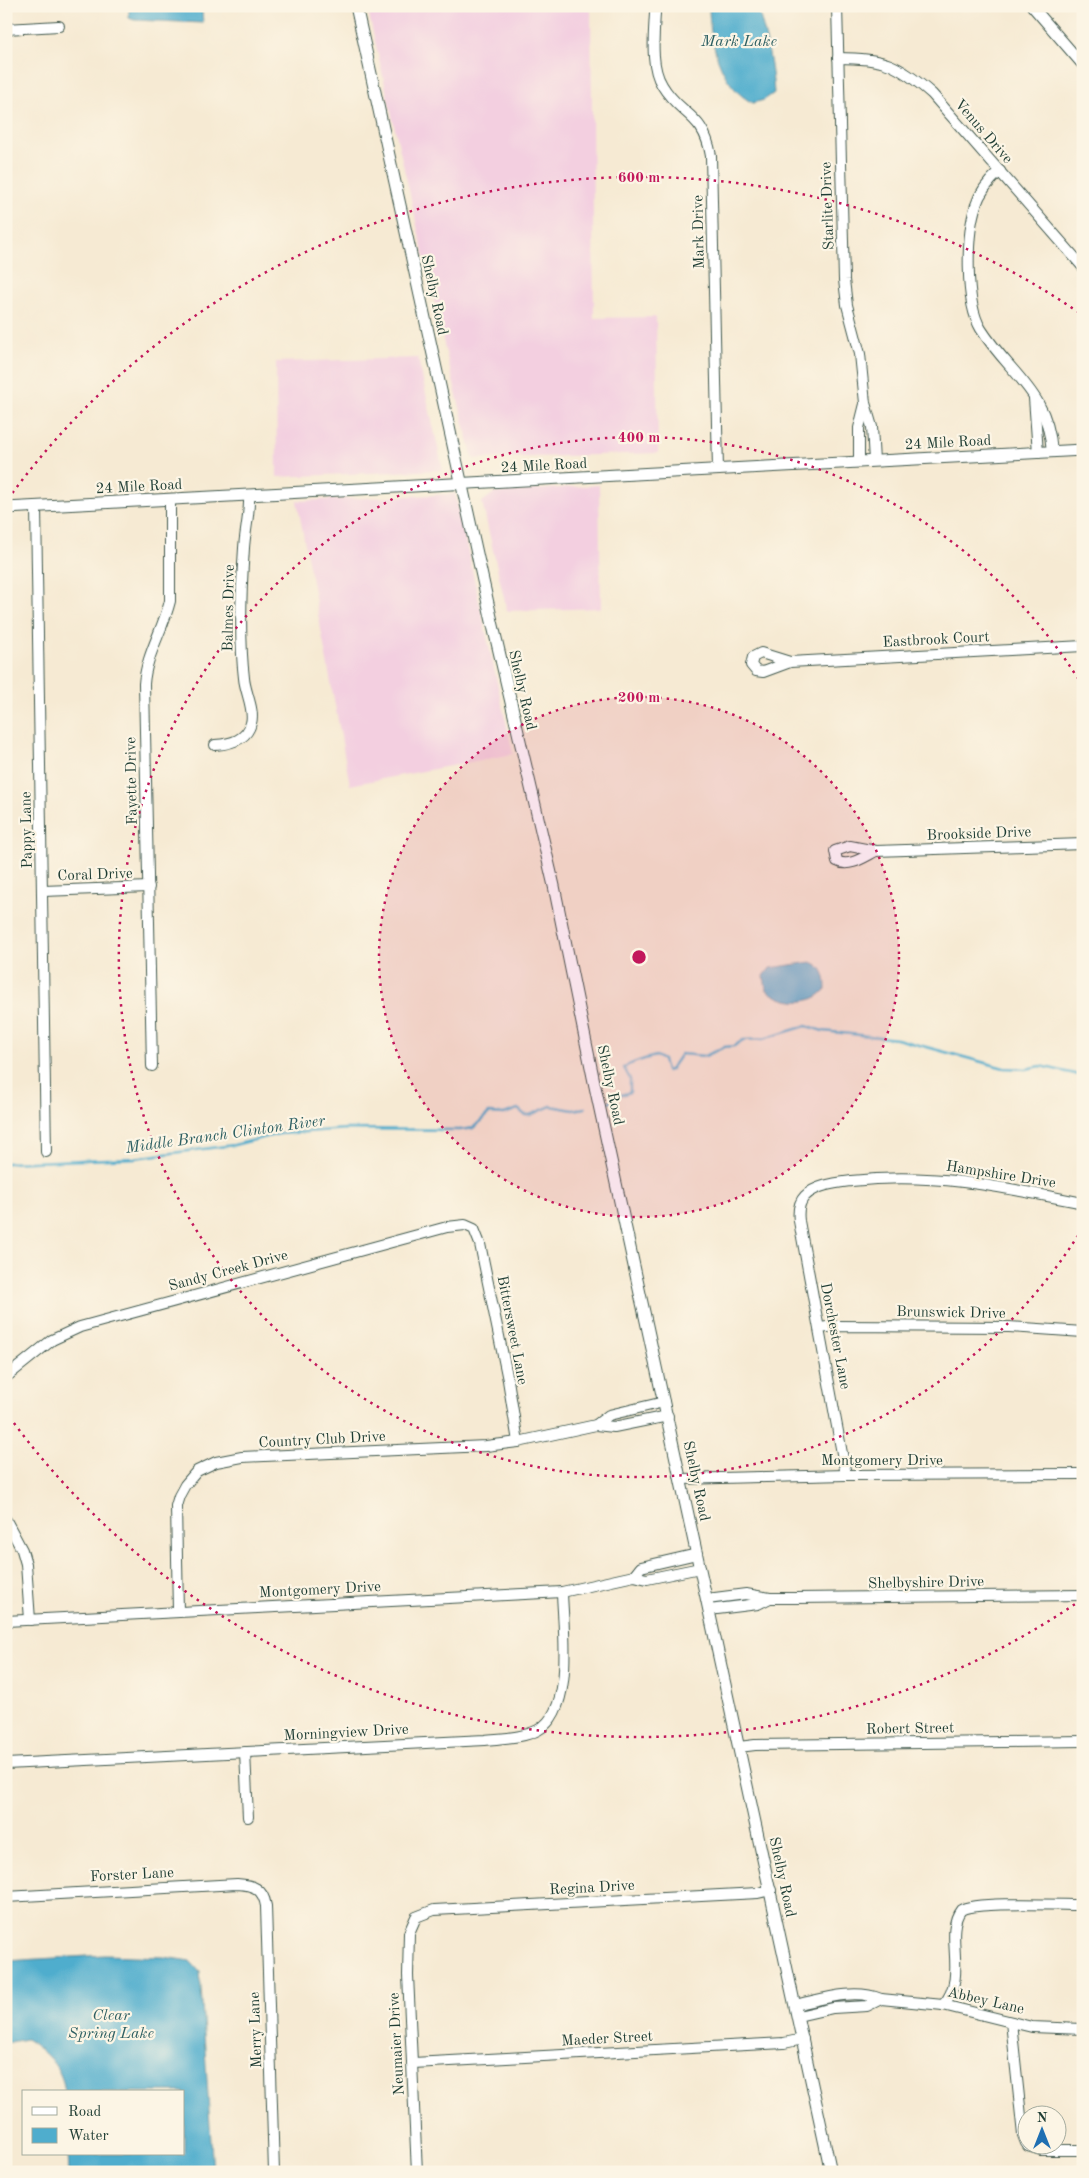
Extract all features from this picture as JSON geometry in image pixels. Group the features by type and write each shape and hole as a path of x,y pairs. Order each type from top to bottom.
{"street":[{"name":"Shelby Road","path":"356,6 491,617 554,886 594,1082 832,2172"},
{"name":"Starlite Drive","path":"837,6 844,280 847,305 860,354 865,403 872,427 874,461"},
{"path":"1032,6 1083,65"},
{"name":"Mark Drive","path":"655,13 655,63 658,76 670,95 694,116 704,130 711,156 718,470"},
{"path":"6,29 59,26"},
{"name":"Venus Drive","path":"838,58 880,62 907,72 932,94 1083,268"},
{"path":"1000,172 983,189 972,219 970,282 973,309 976,320 988,339 1034,397 1047,418 1052,452"},
{"path":"1034,397 1034,420 1038,453"},
{"name":"Starlite Drive","path":"859,462 859,428 865,403"},
{"name":"24 Mile Road","path":"6,508 1083,450"},
{"name":"Balmes Drive","path":"215,745 234,742 242,738 252,722 244,681 241,638 244,548 249,495"},
{"name":"Fayette Drive","path":"152,1066 144,684 147,664 170,601 170,500"},
{"name":"Pappy Lane","path":"36,507 46,1152"},
{"name":"Eastbrook Court","path":"790,662 1083,646"},
{"name":"Brookside Drive","path":"876,851 1083,844"},
{"name":"Coral Drive","path":"42,892 149,888"},
{"name":"Hampshire Drive","path":"800,1202 811,1191 824,1186 868,1180 904,1178 984,1184 1083,1203"},
{"name":"Dorchester Lane","path":"800,1202 799,1221 846,1475"},
{"name":"Sandy Creek Drive","path":"6,1377 52,1340 80,1327 447,1227 456,1225 471,1226"},
{"name":"Bittersweet Lane","path":"471,1226 480,1244 508,1380 518,1442"},
{"name":"Brunswick Drive","path":"820,1328 835,1326 1009,1327 1083,1332"},
{"name":"Country Club Drive","path":"596,1425 609,1415 664,1402"},
{"name":"Country Club Drive","path":"178,1612 176,1506 190,1478 207,1465 242,1457 486,1446 518,1442 596,1425 614,1427 668,1416"},
{"name":"Montgomery Drive","path":"682,1479 846,1475 1083,1474"},
{"path":"6,1520 22,1550 26,1564 30,1620"},
{"name":"Montgomery Drive","path":"634,1576 641,1568 697,1554"},
{"name":"Montgomery Drive","path":"6,1621 562,1592 634,1576 647,1580 700,1568"},
{"name":"Morningview Drive","path":"6,1764 485,1740 512,1737 538,1730 553,1717 563,1690 562,1592"},
{"name":"Shelbyshire Drive","path":"708,1604 758,1604 770,1598 1083,1595"},
{"name":"Robert Street","path":"739,1747 755,1745 1083,1741"},
{"path":"245,1752 248,1817"},
{"name":"Forster Lane","path":"6,1896 237,1884 250,1885 259,1889"},
{"name":"Merry Lane","path":"259,1889 264,1896 266,1906 274,2172"},
{"name":"Regina Drive","path":"416,1917 434,1910 758,1893 771,1890"},
{"path":"943,2005 953,1989 956,1922 960,1910 968,1907 989,1905 1083,1904"},
{"name":"Neumaier Drive","path":"416,1917 411,1926 409,1944 417,2172"},
{"name":"Abbey Lane","path":"796,2010 867,2006 882,1999 943,2005 1011,2022 1048,2028 1083,2029"},
{"path":"1011,2022 1021,2106"},
{"name":"Maeder Street","path":"412,2063 788,2043 803,2039"},
{"path":"1066,2150 1083,2150"}],"shaded area":[{"path":"367,6 591,6 594,318 656,317 658,453 473,459 446,353"},
{"path":"418,358 443,470 277,477 276,362"},
{"path":"599,485 601,608 507,611 482,502 494,493"},
{"path":"455,494 513,754 350,785 297,501"}],"water":[{"path":"129,6 196,6 202,11 203,23 134,20 129,18"},
{"name":"Mark Lake","path":"709,6 757,6 768,49 774,93 764,100 753,103 732,86 714,47"},
{"path":"811,962 819,966 825,976 826,989 820,995 805,1001 796,1001 780,998 766,989 764,976 770,968"},
{"name":"Clear Spring Lake","path":"104,1955 164,1957 190,1961 200,1972 213,2172 69,2172 68,2156 185,2156 185,2090 65,2090 57,2068 40,2049 26,2039 6,2043 6,1961"}],"waterway":[{"name":"Middle Branch Clinton River","path":"607,1103 613,1101 615,1097 630,1092 630,1079 624,1068 626,1066 656,1056 663,1060 666,1071 670,1070 681,1054 705,1056 724,1047 734,1046 743,1040 763,1039 806,1026 823,1031 897,1039 1004,1068 1026,1069 1041,1066 1083,1076"},
{"name":"Middle Branch Clinton River","path":"6,1163 134,1158 234,1145 279,1134 346,1129 460,1130 473,1128 489,1113 504,1114 518,1109 525,1115 530,1115 551,1106 573,1110 585,1108"}]}
